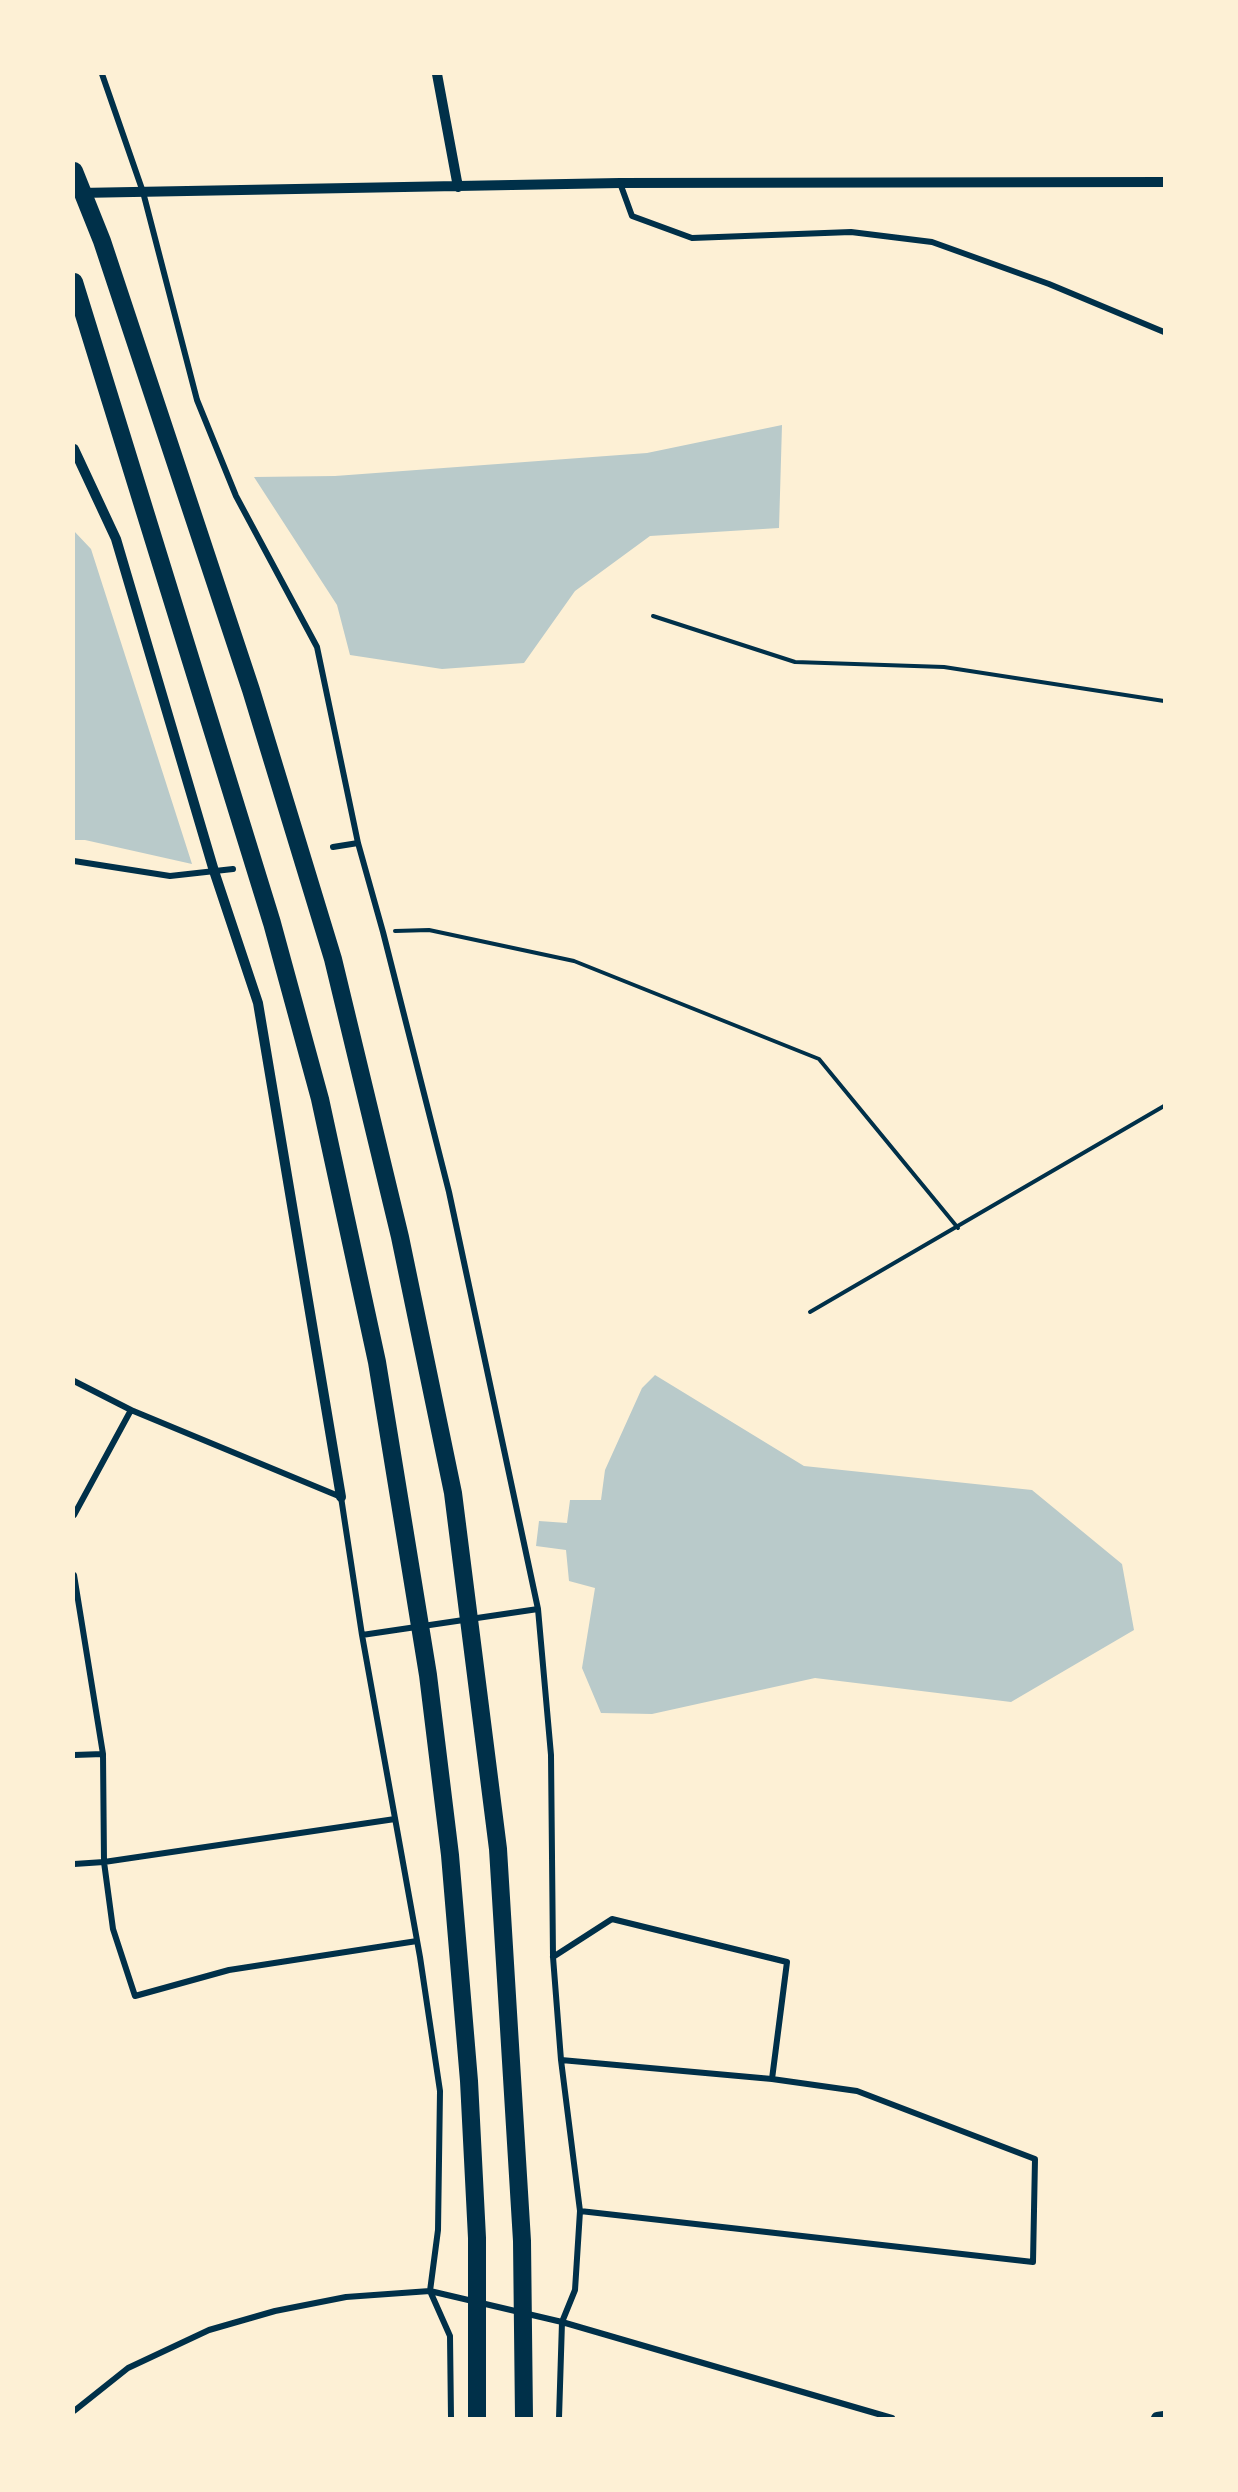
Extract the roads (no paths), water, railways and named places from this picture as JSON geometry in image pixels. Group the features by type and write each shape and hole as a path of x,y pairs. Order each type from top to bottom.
{"highway":[{"path":"74,171 102,241 251,690 330,948 407,1272 453,1493 498,1849 522,2241 524,2418"},
{"path":"74,282 272,923 320,1099 377,1362 428,1675 450,1855 469,2081 477,2238 477,2418"}],"main road":[{"path":"1157,2418 1164,2417"}],"street":[{"path":"102,74 143,192 197,399 236,496 317,647 358,843 449,1192 538,1609 551,1755 553,1957 561,2060 580,2211 575,2290 562,2322 559,2418"},
{"path":"438,74 458,188"},
{"path":"74,193 458,188 620,183 1164,182"},
{"path":"620,183 632,216 692,238 851,232 932,242 1049,284 1164,332"},
{"path":"74,448 116,539 214,871 258,1003 362,1635 417,1941 440,2091 438,2230 430,2291 450,2336 451,2418"},
{"path":"333,847 358,843"},
{"path":"74,861 170,876 233,869"},
{"path":"74,1382 131,1410 341,1497"},
{"path":"74,1515 131,1410"},
{"path":"74,1575 103,1754 104,1862 113,1929 135,1996 229,1970 417,1941"},
{"path":"362,1635 538,1609"},
{"path":"74,1755 103,1754"},
{"path":"74,1864 104,1862 395,1819"},
{"path":"553,1957 612,1919 787,1962 772,2079"},
{"path":"561,2060 772,2079 857,2091 1035,2159 1033,2262 580,2211"},
{"path":"74,2411 128,2368 209,2330 275,2311 346,2297 430,2291 562,2322 892,2418"}]}
